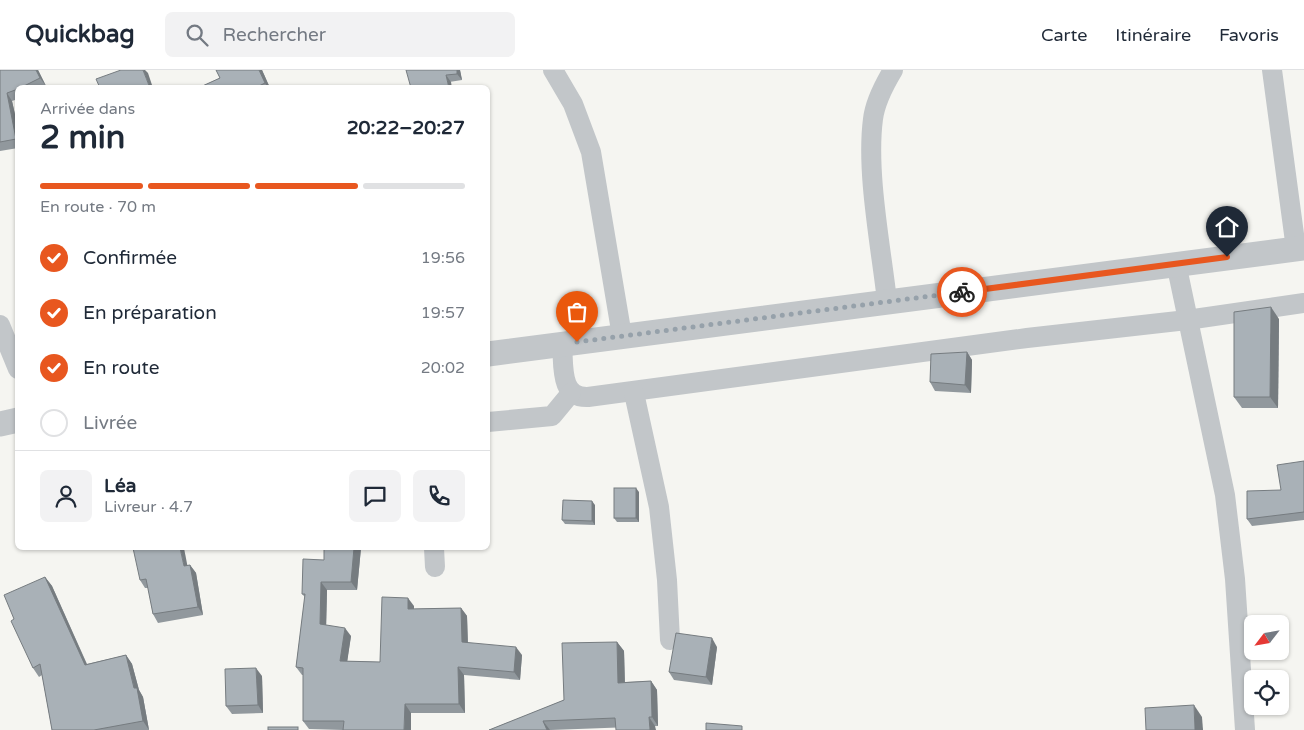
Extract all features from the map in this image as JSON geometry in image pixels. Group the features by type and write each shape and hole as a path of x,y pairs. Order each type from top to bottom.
{"street":[{"path":"553,70 573,104 591,152 622,336"},
{"path":"887,302 874,186 873,118 879,98 893,70"},
{"path":"490,354 1300,248 1272,70"},
{"path":"1176,263 1225,495 1235,579 1245,730"},
{"path":"562,344 566,386 571,393 579,398 634,393 1027,338 1187,320 1304,302"},
{"path":"0,325 15,362"},
{"path":"490,422 552,416 571,393"},
{"path":"634,393 659,507 668,580 670,640"},
{"path":"0,424 15,421"}],"building":[{"path":"0,70 36,70 40,78 26,85 15,85 15,90 7,93 15,139 0,142"},
{"path":"121,70 143,70 149,85 99,85 96,79"},
{"path":"216,70 259,70 265,83 261,85 205,85 220,78"},
{"path":"406,70 457,70 457,74 446,75 448,85 410,85"},
{"path":"1271,307 1270,397 1234,397 1234,312"},
{"path":"967,352 965,385 930,382 931,354"},
{"path":"1304,461 1304,512 1247,519 1247,491 1281,490 1277,465"},
{"path":"614,488 636,488 636,518 614,518"},
{"path":"563,500 592,501 592,521 562,520"},
{"path":"133,550 180,550 184,566 190,565 198,607 153,614 146,579 140,580"},
{"path":"324,550 354,550 351,582 321,582 320,624 345,628 340,661 380,662 382,597 408,598 408,609 461,608 462,642 516,647 514,672 458,667 459,704 405,704 404,730 343,730 344,721 303,721 303,668 296,667 305,594 302,594 303,559 324,560"},
{"path":"45,577 85,665 126,655 134,688 137,688 143,721 94,730 52,730 40,664 33,668 11,621 14,619 4,595"},
{"path":"676,633 712,638 706,677 669,672"},
{"path":"617,642 618,683 651,681 652,717 649,717 650,730 616,730 615,718 543,721 547,730 489,730 564,700 562,643"},
{"path":"256,668 258,705 226,706 225,669"},
{"path":"1194,705 1195,730 1146,730 1145,708"},
{"path":"706,723 742,726 742,730 706,730"},
{"path":"268,727 298,727 298,730 268,730"}],"way so far":[{"path":"577,342 962,292"}],"route":[{"path":"962,292 1227,257"}]}
